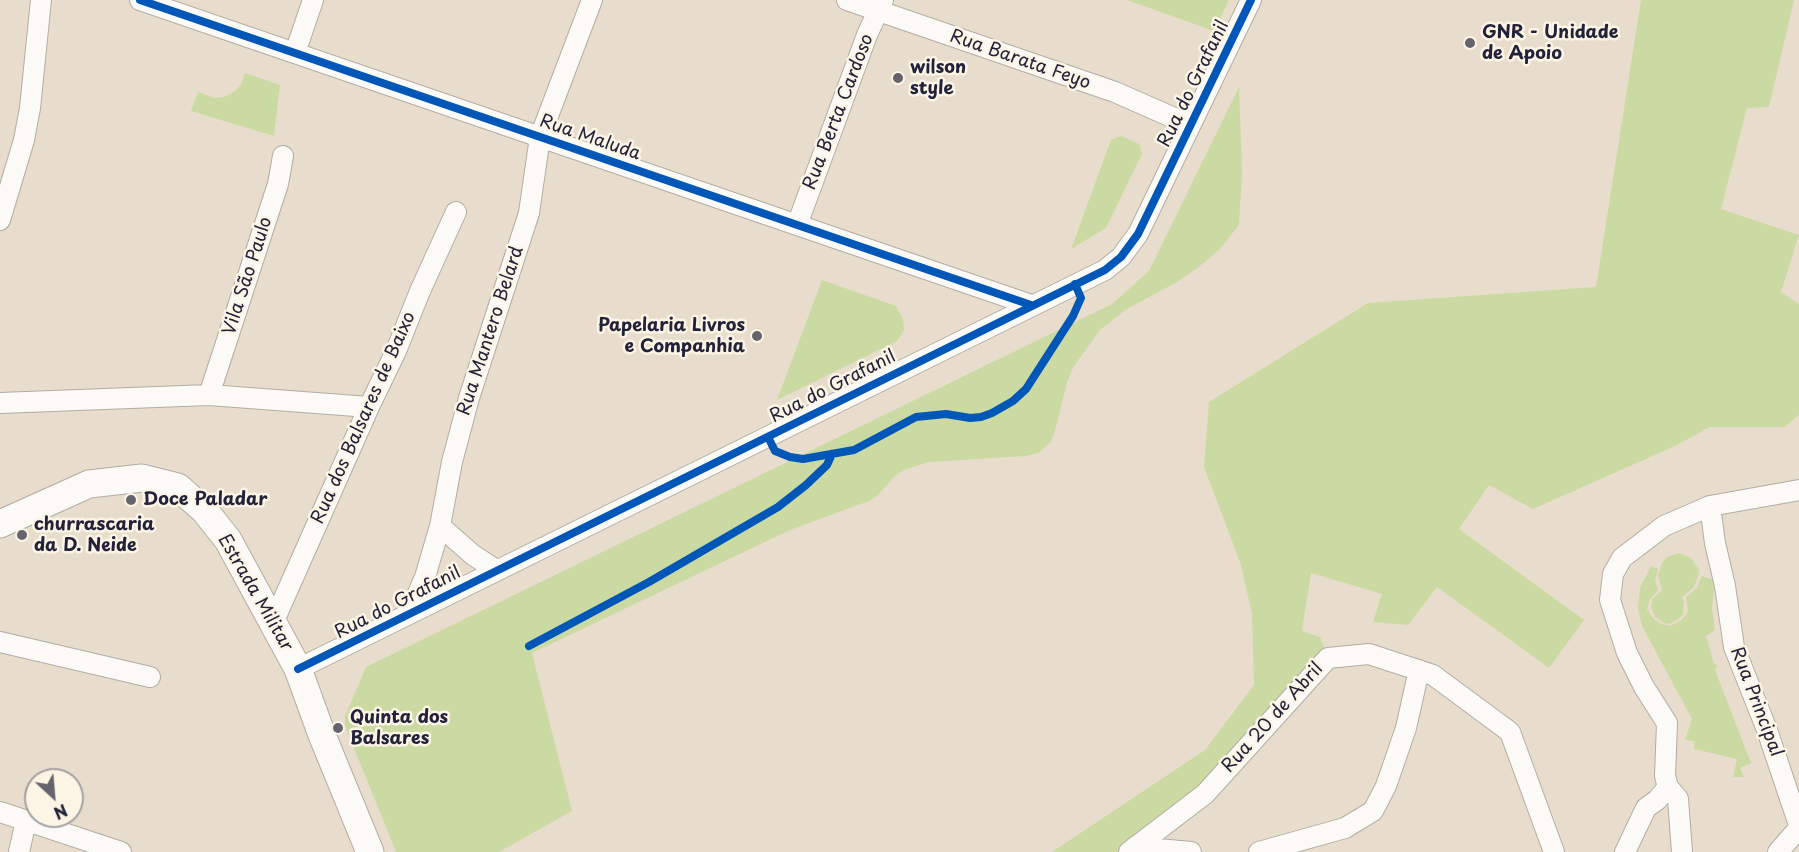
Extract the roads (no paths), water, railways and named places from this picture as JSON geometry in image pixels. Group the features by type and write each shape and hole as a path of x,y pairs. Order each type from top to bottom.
{"street":[{"path":"0,220 24,140 30,108 41,0"},
{"name":"Rua Maluda","path":"140,0 1031,305"},
{"path":"295,53 313,0"},
{"name":"Rua Mantero Belard","path":"410,612 425,578 440,526 452,462 469,398 529,213 540,137 592,0"},
{"name":"Rua Barata Feyo","path":"847,0 881,6 1114,92 1190,125"},
{"name":"Rua do Grafanil","path":"298,669 1105,270 1122,257 1138,234 1251,0"},
{"name":"Rua Berta Cardoso","path":"797,225 867,35 881,6"},
{"name":"Vila São Paulo","path":"208,394 278,184 283,156"},
{"name":"Rua dos Balsares de Baixo","path":"273,623 456,212"},
{"path":"0,402 208,394 369,407"},
{"name":"Estrada Militar","path":"0,524 89,484 142,478 178,487 205,511 228,540 298,669 369,852"},
{"path":"1683,852 1678,799 1668,787 1665,776 1667,723 1644,687 1627,653 1610,600 1613,574 1622,558 1664,526 1710,506 1799,490"},
{"name":"Rua Principal","path":"1710,506 1734,648 1767,730 1799,827 1778,852"},
{"path":"440,526 473,555 496,570"},
{"path":"0,642 150,677"},
{"name":"Rua 20 de Abril","path":"1132,850 1205,794 1328,658 1369,654 1433,675 1510,732 1554,852"},
{"path":"1259,852 1346,828 1374,811 1386,786 1406,728 1419,670"},
{"path":"1625,852 1646,808 1657,801 1668,787"},
{"path":"0,812 24,820"},
{"path":"19,852 24,828"},
{"path":"47,828 121,852"},
{"path":"1132,850 1191,852"}],"place":[{"name":"GNR - Unidade de Apoio","path":"1470,43"},
{"name":"wilson style","path":"898,78"},
{"name":"Papelaria Livros e Companhia","path":"757,336"},
{"name":"Doce Paladar","path":"131,500"},
{"name":"churrascaria da D. Neide","path":"22,535"},
{"name":"Quinta dos Balsares","path":"338,728"}]}
